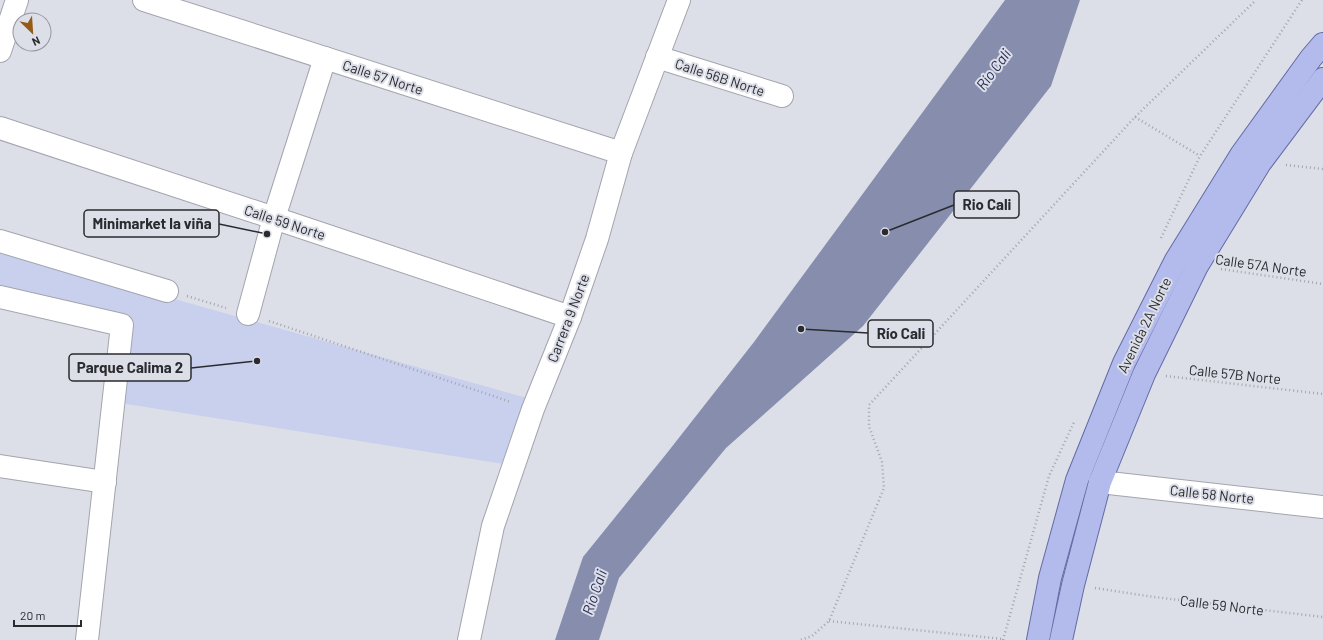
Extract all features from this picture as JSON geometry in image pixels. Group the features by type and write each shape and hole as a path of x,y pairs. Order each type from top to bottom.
{"main road":[{"name":"Avenida 2A Norte","path":"1038,640 1050,578 1077,480 1124,363 1176,260 1241,155 1311,58 1323,44"},
{"name":"Avenida 2A Norte","path":"1061,640 1073,585 1100,482 1144,374 1197,266 1260,163 1323,79"}],"street":[{"path":"0,51 17,0"},
{"name":"Calle 57 Norte","path":"144,0 621,153"},
{"name":"Carrera 9 Norte","path":"468,640 494,526 533,409 570,317 597,239 621,153 679,0"},
{"name":"Calle 56B Norte","path":"657,57 782,96"},
{"path":"248,314 274,218 325,58"},
{"name":"Calle 59 Norte","path":"0,128 570,317"},
{"path":"0,241 167,290"},
{"path":"0,297 122,324 87,640"},
{"path":"0,466 105,482"},
{"name":"Calle 58 Norte","path":"1100,482 1323,507"}],"path":[{"path":"801,640 812,636 829,621 884,488 882,462 869,426 869,406 1135,117 1256,0"},
{"path":"1135,117 1200,156"},
{"path":"1260,163 1323,170"},
{"name":"Calle 57A Norte","path":"1197,266 1323,284"},
{"path":"167,290 248,314 533,409"},
{"name":"Calle 57B Norte","path":"1144,374 1323,394"},
{"name":"Calle 59 Norte","path":"1121,592 1323,617"},
{"path":"829,621 1003,639"}],"shaded area":[{"path":"0,250 527,398 510,465 114,402 122,325 0,297"}],"water":[{"path":"1005,0 1080,0 1051,86 863,326 726,448 619,578 599,640 555,640 583,557 754,342"}],"place":[{"name":"Rio Cali","path":"885,232"},
{"name":"Minimarket la viña","path":"267,234"},
{"name":"Río Cali","path":"801,329"},
{"name":"Parque Calima 2","path":"257,361"}]}
